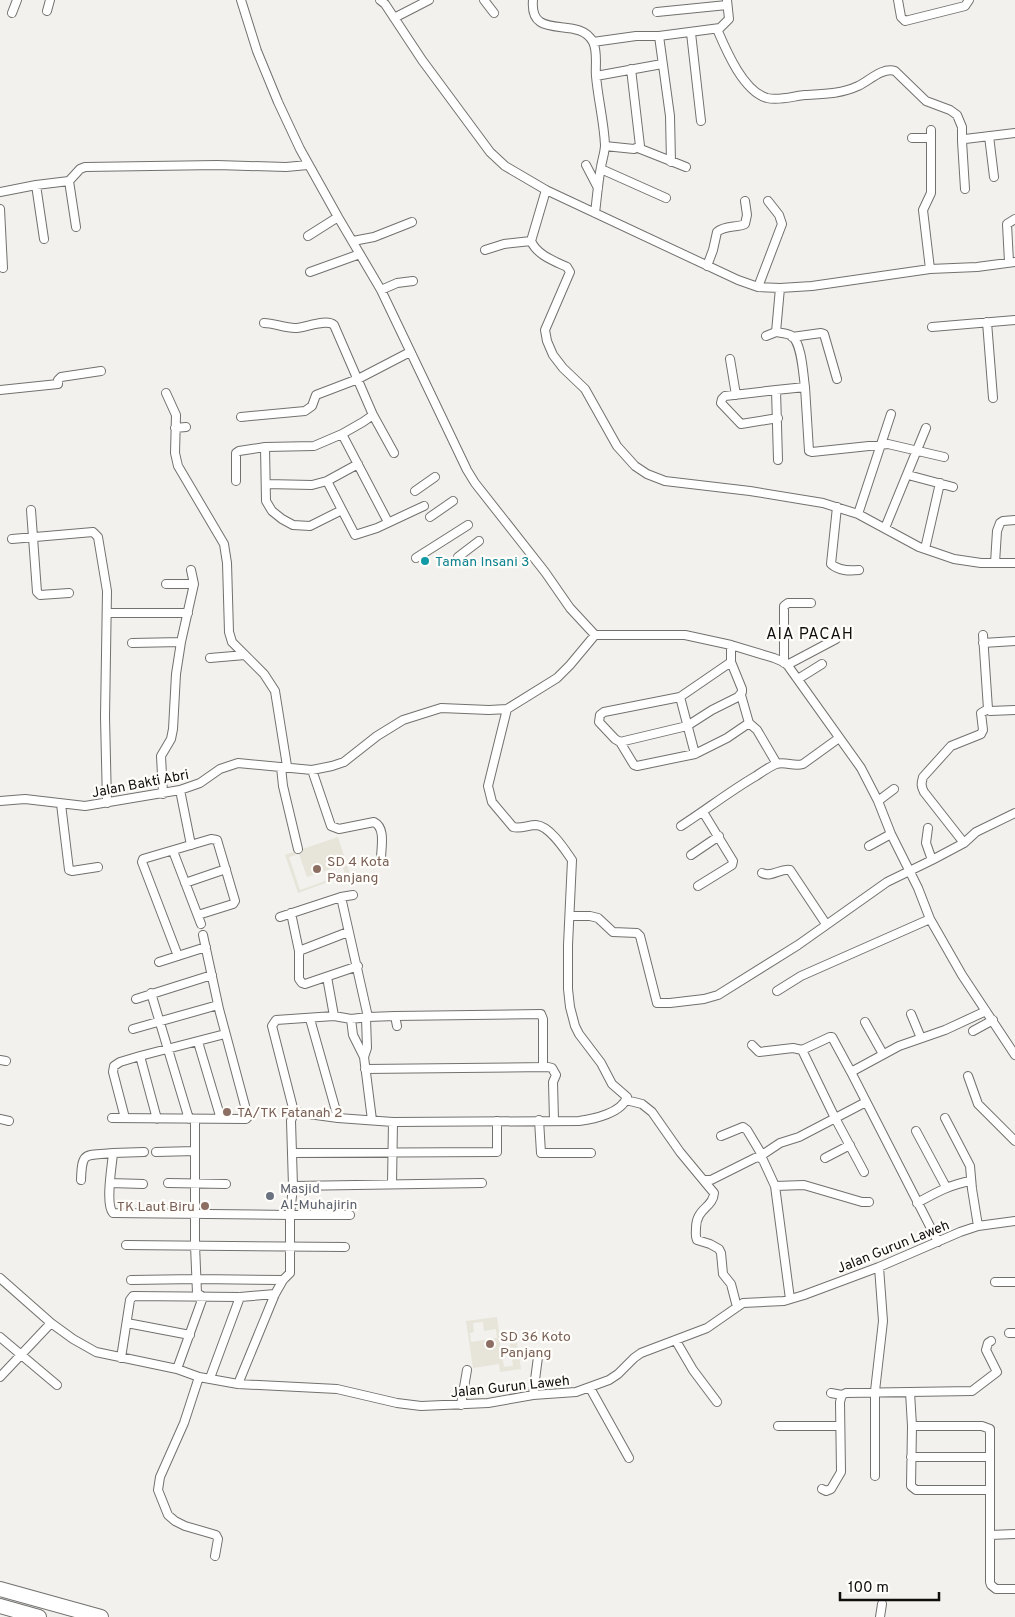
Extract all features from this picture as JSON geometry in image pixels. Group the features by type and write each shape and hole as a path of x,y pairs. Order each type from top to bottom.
{"highway":[{"path":"0,1589 101,1617"},
{"path":"0,1606 39,1617"}],"street":[{"path":"12,13 17,0"},
{"path":"47,11 50,0"},
{"path":"241,0 257,51 308,165 382,290 467,470 570,608 595,635 685,635 731,645 774,658 786,664 861,768 918,888 930,919 954,961 1015,1055"},
{"path":"380,0 385,4 422,60 490,152 505,166 546,190 707,266 758,287 812,286 930,269 977,267 1012,262 1011,221 1005,213"},
{"path":"394,18 429,0"},
{"path":"484,0 494,13"},
{"path":"533,0 532,10 534,16 541,23 574,28 588,36 593,42 605,146 595,212"},
{"path":"898,0 901,17 905,21 965,6 969,0"},
{"path":"593,42 716,29 720,28 728,19 727,2 657,12"},
{"path":"716,29 735,66 750,86 764,96 773,98 831,94 857,87 881,73 892,70 896,71 926,101 950,110 957,115 962,127 965,189"},
{"path":"691,33 702,121"},
{"path":"659,36 670,116 671,162"},
{"path":"596,76 662,64"},
{"path":"631,69 640,144 638,148"},
{"path":"962,141 965,139 1015,133"},
{"path":"912,138 931,134 931,193 923,210 930,269"},
{"path":"989,136 994,177"},
{"path":"605,146 638,148 686,167"},
{"path":"0,192 69,181 80,169 85,167 286,167 308,165"},
{"path":"586,165 598,188"},
{"path":"601,169 666,198"},
{"path":"69,181 76,227"},
{"path":"36,185 44,239"},
{"path":"546,190 531,241 534,248 549,258 567,266 570,272 545,330 553,355 563,368 585,389 617,446 635,466 647,474 665,481 750,490 838,507 858,514 925,549 954,559 975,562 1015,563"},
{"path":"707,266 717,232 722,228 745,224 747,215 745,201"},
{"path":"758,287 782,224 779,215 768,202"},
{"path":"0,209 3,268"},
{"path":"308,236 338,217"},
{"path":"353,241 374,237 412,222"},
{"path":"485,250 504,244 531,241"},
{"path":"310,272 360,254"},
{"path":"382,290 397,283 413,281"},
{"path":"776,332 780,288"},
{"path":"932,326 1015,320"},
{"path":"264,323 295,328 330,322 334,325 372,415 394,452"},
{"path":"987,322 993,398"},
{"path":"766,336 776,332 788,334 792,337 801,357 809,451 888,444 944,457"},
{"path":"792,337 824,334 837,379"},
{"path":"241,417 306,411 312,406 316,395 358,379 410,352"},
{"path":"730,359 736,395"},
{"path":"0,390 58,384 58,380 61,377 101,371"},
{"path":"778,418 740,424 721,402 725,396 805,387"},
{"path":"776,390 778,460"},
{"path":"166,393 174,409 175,453 178,466 224,544 227,562 229,632 232,642 264,674 275,691 284,766 283,786 298,848"},
{"path":"858,514 891,414"},
{"path":"236,480 236,453 265,447 314,446 342,434 364,422 372,415"},
{"path":"175,428 186,427"},
{"path":"885,528 926,428"},
{"path":"342,434 388,522"},
{"path":"265,447 266,501 268,506 282,519 294,524 314,525 342,510"},
{"path":"266,484 312,485 327,481 358,464"},
{"path":"908,475 953,487"},
{"path":"415,491 435,477"},
{"path":"327,481 355,536 424,506"},
{"path":"925,549 940,483"},
{"path":"430,517 453,501"},
{"path":"838,507 831,564 848,571 859,570"},
{"path":"31,510 38,592 40,595 69,593"},
{"path":"995,563 997,531 1000,523 1015,520"},
{"path":"416,558 468,525"},
{"path":"12,539 93,532 96,534 108,591 105,718 107,803"},
{"path":"458,557 480,541"},
{"path":"162,794 162,756 174,729 176,674 194,584 191,570"},
{"path":"166,584 194,584"},
{"path":"786,664 784,606 788,602 811,603"},
{"path":"108,613 188,613"},
{"path":"294,1112 338,1118 393,1122 588,1120 623,1105 627,1097 612,1084 601,1063 584,1042 575,1026 568,989 572,860 548,830 532,825 520,828 513,827 492,802 488,786 507,709 557,678 595,635"},
{"path":"786,664 836,639"},
{"path":"988,709 983,639 1015,641"},
{"path":"132,643 181,642"},
{"path":"731,645 731,662 742,689 741,695 749,723 757,730 777,764"},
{"path":"210,658 245,655"},
{"path":"731,662 680,697 604,712 600,715 599,722 620,742 634,765 637,766 695,754 727,738 749,723"},
{"path":"798,679 822,664"},
{"path":"620,742 687,726 741,695"},
{"path":"680,697 695,754"},
{"name":"Jalan Bakti Abri","path":"0,801 25,799 85,806 107,803 180,790 200,783 220,769 230,765 247,763 312,770 344,762 392,726 403,720 441,708 507,709"},
{"path":"988,709 990,711 1015,710"},
{"path":"964,843 924,792 921,783 923,778 951,746 981,734 983,730 981,714 988,709"},
{"path":"681,826 736,787 777,764 786,763 797,766 803,764 839,738"},
{"path":"312,770 331,826 339,829 374,822 378,824 382,831 381,859"},
{"path":"878,801 894,789"},
{"path":"180,790 191,845"},
{"path":"61,804 68,870 98,867"},
{"path":"698,886 733,863 732,858 703,812"},
{"path":"571,916 598,918 612,932 635,932 640,936 658,1004 704,999 718,995 798,944 887,882 964,843 976,832 1015,813"},
{"path":"928,828 926,843 932,860"},
{"path":"868,846 892,834"},
{"path":"691,855 719,836"},
{"path":"178,956 142,862 143,859 211,839 217,840 236,901 198,915"},
{"path":"172,851 201,924"},
{"path":"185,883 226,869"},
{"path":"762,873 768,875 784,869 790,870 826,924"},
{"path":"280,917 341,897 353,895"},
{"path":"341,897 348,932 358,966 367,1017 367,1048 364,1057"},
{"path":"291,913 299,951 300,981 305,984 358,966"},
{"path":"777,991 801,976 930,919"},
{"path":"299,951 348,932"},
{"path":"112,1118 246,1119 248,1117 225,1034 203,935"},
{"path":"159,962 206,947"},
{"path":"136,998 212,975"},
{"path":"326,977 334,1016"},
{"path":"151,993 192,1119 196,1151 196,1279 197,1293 203,1297"},
{"path":"132,1029 218,1005"},
{"path":"851,1072 883,1054 960,1024 986,1010"},
{"path":"238,1384 275,1294 283,1280 290,1274 291,1120 294,1112 272,1026 276,1020 334,1016 351,1019 395,1016 541,1014 543,1019 543,1066"},
{"path":"911,1014 921,1038"},
{"path":"395,1016 397,1026"},
{"path":"310,1019 338,1118"},
{"path":"351,1019 353,1036 364,1057 372,1120"},
{"path":"973,1031 993,1020"},
{"path":"865,1022 883,1054"},
{"path":"125,1118 113,1068 120,1062 225,1034"},
{"path":"752,1045 759,1052 793,1048 802,1050 830,1037 832,1038 938,1242"},
{"path":"198,1042 221,1119"},
{"path":"802,1050 864,1172"},
{"path":"140,1056 157,1119"},
{"path":"365,1069 543,1066 552,1068 556,1075 553,1082 554,1120"},
{"path":"968,1076 978,1104 1015,1141"},
{"path":"626,1100 642,1104 652,1112 714,1196 696,1218 696,1237 697,1240 710,1244 721,1253 723,1274 732,1284 737,1306"},
{"path":"704,1180 711,1180 760,1156 780,1143 800,1137 866,1102"},
{"path":"945,1118 972,1171 971,1181 978,1226"},
{"path":"0,1119 9,1122"},
{"path":"539,1120 540,1152 591,1153"},
{"path":"292,1153 497,1152 497,1121"},
{"path":"392,1184 393,1122"},
{"path":"721,1136 743,1127 747,1130 775,1186 790,1299"},
{"path":"916,1131 946,1187"},
{"path":"825,1158 850,1145"},
{"path":"156,1152 196,1151"},
{"path":"81,1180 81,1163 89,1155 144,1152"},
{"path":"113,1153 110,1183 110,1209 113,1213 350,1215"},
{"path":"917,1203 946,1187 971,1181"},
{"path":"110,1183 143,1184"},
{"path":"168,1183 226,1184"},
{"path":"292,1186 482,1183"},
{"path":"775,1186 804,1185 862,1202 869,1202"},
{"name":"Jalan Gurun Laweh","path":"0,1278 51,1323 84,1347 96,1352 177,1369 199,1377 238,1384 336,1389 397,1403 421,1406 461,1405 488,1403 533,1395 576,1392 590,1388 618,1374 634,1358 641,1354 707,1328 737,1306 749,1302 775,1302 790,1299 878,1267 978,1226 1015,1221"},
{"path":"126,1245 345,1247"},
{"path":"875,1476 875,1391 883,1320 878,1267"},
{"path":"131,1280 283,1280"},
{"path":"995,1282 1015,1282"},
{"path":"121,1358 130,1300 133,1296 240,1297 275,1294"},
{"path":"177,1369 203,1297"},
{"path":"210,1378 240,1297"},
{"path":"0,1377 51,1323"},
{"path":"127,1323 190,1335"},
{"path":"0,1337 57,1385"},
{"path":"676,1341 689,1364 717,1402"},
{"path":"831,1393 842,1395 846,1393 875,1391 968,1391 977,1388 997,1372 986,1350 988,1343 992,1341"},
{"path":"533,1395 538,1357"},
{"path":"461,1405 467,1370"},
{"path":"199,1377 184,1424 160,1477 158,1490 168,1515 175,1521 185,1526 216,1535 218,1540 214,1556"},
{"path":"590,1388 629,1458"},
{"path":"910,1392 912,1426 911,1486 916,1490 990,1490"},
{"path":"822,1490 830,1489 841,1472 840,1402 842,1395"},
{"path":"778,1426 840,1426"},
{"path":"912,1426 987,1427 990,1432 990,1585 996,1589 1015,1589"},
{"path":"911,1457 990,1457"},
{"path":"990,1535 1015,1534"},
{"path":"880,1617 882,1604"}],"shaded area":[{"name":"SD 4 Kota Panjang","path":"338,837 350,874 298,893 285,855","holes":["299,854 307,877 342,865 345,874 300,890 289,857"]},
{"name":"SD 36 Koto Panjang","path":"497,1317 499,1332 515,1330 521,1369 500,1372 499,1364 473,1368 466,1321","holes":["483,1322 484,1331 496,1329 497,1338 471,1342 470,1333 474,1332 473,1323","509,1337 513,1366 504,1367 499,1338"]}],"place":[{"name":"Taman Insani 3","path":"425,561"},
{"name":"SD 4 Kota Panjang","path":"317,869"},
{"name":"TA/TK Fatanah 2","path":"227,1112"},
{"name":"Masjid Al-Muhajirin","path":"270,1196"},
{"name":"TK Laut Biru","path":"205,1206"},
{"name":"SD 36 Koto Panjang","path":"490,1344"}],"district":[{"name":"AIA PACAH","path":"810,633"}]}
